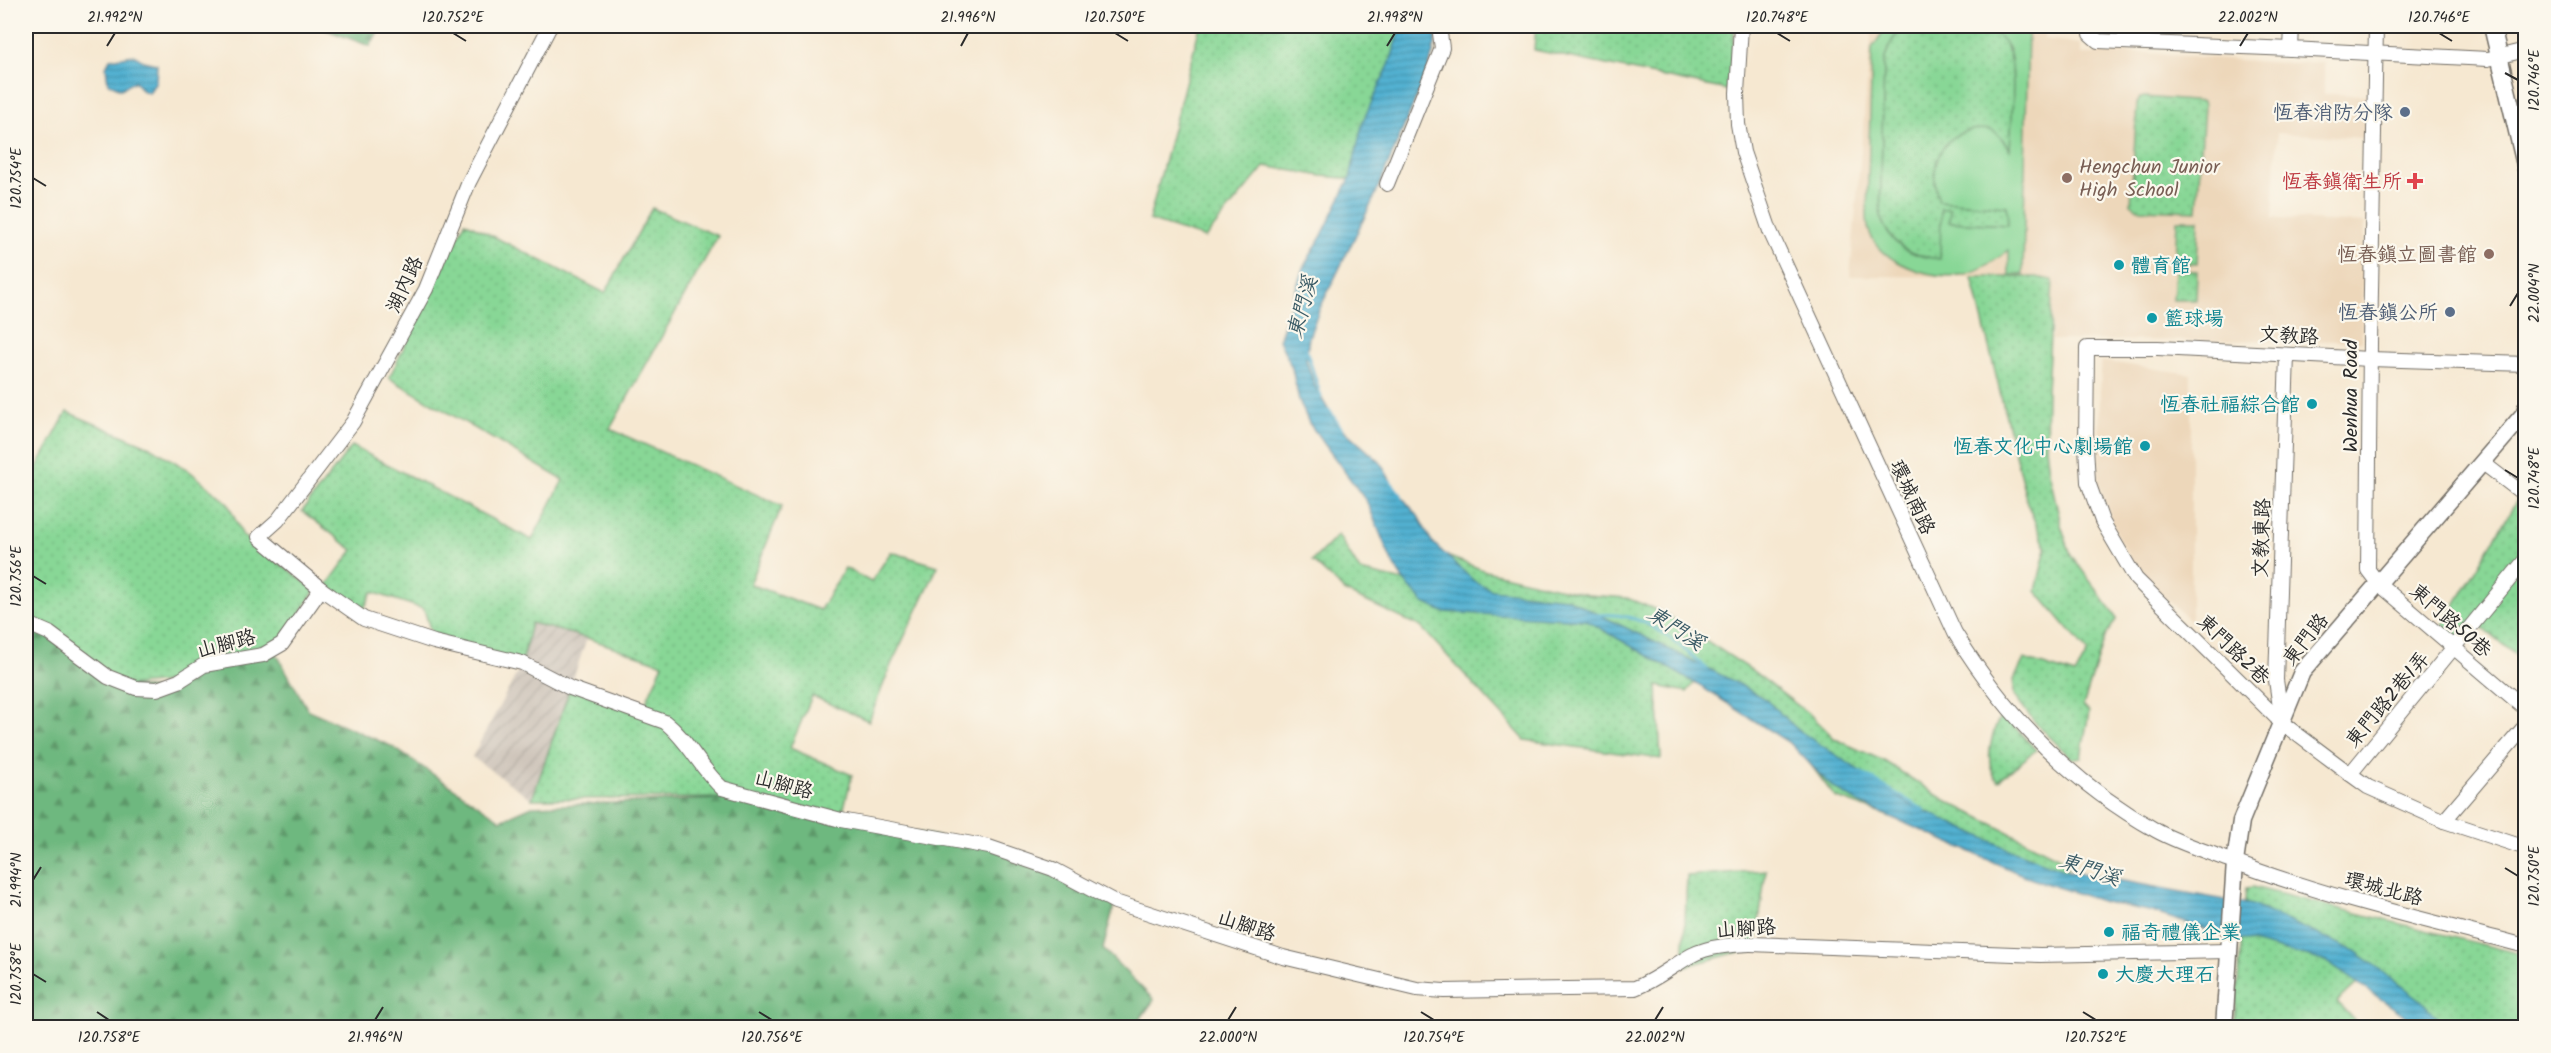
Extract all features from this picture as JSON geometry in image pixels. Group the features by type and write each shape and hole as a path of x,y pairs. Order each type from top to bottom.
{"main road":[{"path":"2492,26 2526,169"},
{"name":"東門路","path":"2224,1028 2228,947 2241,821 2302,672 2525,412"}],"street":[{"name":"湖內路","path":"259,537 278,520 353,422 426,289 469,182 550,26"},
{"path":"1387,184 1442,48 1439,26"},
{"name":"環城南路","path":"1741,26 1737,93 1738,124 1743,152 1770,231 1955,633 1976,667 2001,700 2027,730 2073,773 2158,831 2235,862"},
{"path":"2090,26 2090,34 2098,41 2488,59 2526,50"},
{"path":"2291,49 2292,26"},
{"name":"Wenhua Road","path":"2376,26 2368,570 2378,583"},
{"name":"文教路","path":"2087,348 2158,348 2526,364"},
{"name":"東門路2巷","path":"2087,348 2088,482 2102,521 2136,579 2282,723 2368,787 2444,821 2526,848"},
{"name":"文教東路","path":"2282,723 2276,680 2287,355"},
{"path":"2483,463 2526,496"},
{"name":"山腳路","path":"259,537 321,589 364,619 434,642 522,663 570,688 664,722 675,730 708,775 722,788 841,820 989,847 1053,869 1115,902 1172,921 1283,957 1417,989 1444,991 1635,988 1694,954 1725,945 1751,944 2040,955 2228,947"},
{"name":"東門路2巷1弄","path":"2350,774 2526,560"},
{"name":"東門路50巷","path":"2378,583 2526,709"},
{"name":"山腳路","path":"26,623 49,633 108,676 136,688 157,689 179,681 204,665 263,655 282,644 321,589"},
{"path":"2444,821 2526,725"},
{"name":"環城北路","path":"2235,862 2331,894 2526,946"}],"shaded area":[{"name":"Hengchun Junior High School","path":"1872,26 2044,26 2044,39 2081,44 2081,54 2094,54 2101,50 2283,63 2324,62 2324,94 2368,95 2365,138 2277,133 2273,218 2365,223 2362,341 2052,340 2053,280 2036,277 1850,276"},
{"path":"2101,361 2191,374 2191,621 2142,578 2119,539 2098,483"},
{"path":"530,623 587,638 532,799 472,757 522,664"}],"green space":[{"path":"1960,24 1985,26 1998,34 2006,46 2011,62 2013,101 2010,151 2002,138 1939,201 2008,206 2008,225 1949,222 1941,209 1941,259 1930,258 1903,248 1890,235 1880,216 1884,62 1892,40 1910,26"},
{"path":"316,26 381,26 370,46"},
{"path":"1200,26 1418,26 1373,181 1322,176 1265,166 1205,238 1149,220"},
{"path":"1536,26 1735,26 1727,90 1534,50"},
{"path":"1887,26 1910,26 1892,40 1884,62 1880,216 1889,235 1902,248 1929,258 1940,259 1941,209 1950,209 1949,222 2008,225 2007,206 1939,201 1935,179 1936,168 1938,157 1950,140 1972,130 1986,129 1995,132 2010,150 2013,97 2011,57 2004,41 1984,26 2011,26 2013,28 2014,26 2028,26 2023,275 2009,275 2009,250 1973,272 1947,276 1907,266 1884,252 1875,242 1867,224 1872,48"},
{"path":"2140,98 2203,102 2197,211 2138,209 2131,204 2137,103"},
{"path":"652,208 718,236 610,429 782,506 750,584 820,610 845,568 871,582 891,552 938,566 891,665 869,721 812,696 790,748 852,775 841,820 747,798 532,799 570,688 641,713 663,664 587,638 531,623 522,663 434,642 424,609 372,592 362,613 327,585 353,550 302,511 352,446 532,540 563,480 389,378 465,222 605,293"},
{"path":"2177,220 2199,220 2197,264 2175,263"},
{"path":"2175,270 2197,271 2196,300 2173,300"},
{"path":"1972,277 2036,277 2053,280 2047,391 2046,447 2049,472 2061,525 2071,555 2117,618 2105,637 2083,706 2089,712 2081,757 2072,759 2033,720 2014,695 2014,680 2024,659 2075,675 2088,652 2036,591 2046,548 2027,503"},
{"path":"67,412 150,447 187,469 227,502 243,536 315,590 282,644 179,681 126,686 26,623 26,487"},
{"path":"2519,497 2526,502 2525,663 2478,624 2459,644 2440,630"},
{"path":"1338,535 1360,571 1425,586 1444,555 1486,571 1588,595 1627,598 1664,613 1753,671 1813,717 1835,739 1884,761 1943,799 2067,862 2065,887 1916,826 1835,797 1801,752 1706,668 1687,692 1657,686 1661,759 1525,740 1421,627 1346,592 1312,561"},
{"path":"26,623 126,686 157,689 204,665 275,651 308,710 391,746 501,820 532,806 747,798 989,847 1115,902 1103,949 1154,1000 1134,1028 26,1027"},
{"path":"2002,713 2036,750 1998,781 1990,765 1990,747"},
{"path":"1766,870 1755,951 1734,953 1683,967 1687,876"},
{"path":"2253,887 2525,955 2525,1027 2441,1027 2360,981 2337,1002 2360,1027 2234,1028 2246,888"}],"water":[{"path":"1402,26 1437,26 1429,67 1374,198 1320,308 1309,337 1306,360 1315,387 1336,423 1380,462 1396,490 1418,516 1432,542 1474,581 1492,590 1566,598 1731,680 1765,699 1797,729 1908,803 2004,847 2063,870 2252,905 2355,951 2421,1000 2445,1027 2422,1027 2325,961 2217,933 2149,911 2104,902 2032,879 1859,803 1831,786 1791,744 1705,689 1586,620 1443,612 1424,603 1404,581 1392,562 1367,502 1309,423 1299,400 1292,368 1279,340 1303,268 1350,178 1363,121 1389,65"},
{"path":"134,55 143,61 157,64 156,81 149,93 141,90 135,81 121,89 108,83 106,67 110,59"}],"waterway":[{"name":"東門溪","path":"1306,349 1321,397"},
{"name":"東門溪","path":"1329,410 1342,429"},
{"name":"東門溪","path":"1389,480 1401,495 1401,499"},
{"name":"東門溪","path":"1597,615 1629,617 1643,622 1657,629 1706,668"},
{"name":"東門溪","path":"1860,772 1924,810"}],"place":[{"name":"恆春消防分隊","path":"2405,112"},
{"name":"Hengchun Junior High School","path":"2067,178"},
{"name":"恆春鎮衛生所","path":"2415,181"},
{"name":"恆春鎮立圖書館","path":"2489,254"},
{"name":"體育館","path":"2119,265"},
{"name":"恆春鎮公所","path":"2450,312"},
{"name":"籃球場","path":"2152,318"},
{"name":"恆春社福綜合館","path":"2312,404"},
{"name":"恆春文化中心劇場館","path":"2145,446"},
{"name":"福奇禮儀企業","path":"2109,932"},
{"name":"大慶大理石","path":"2103,974"}]}
